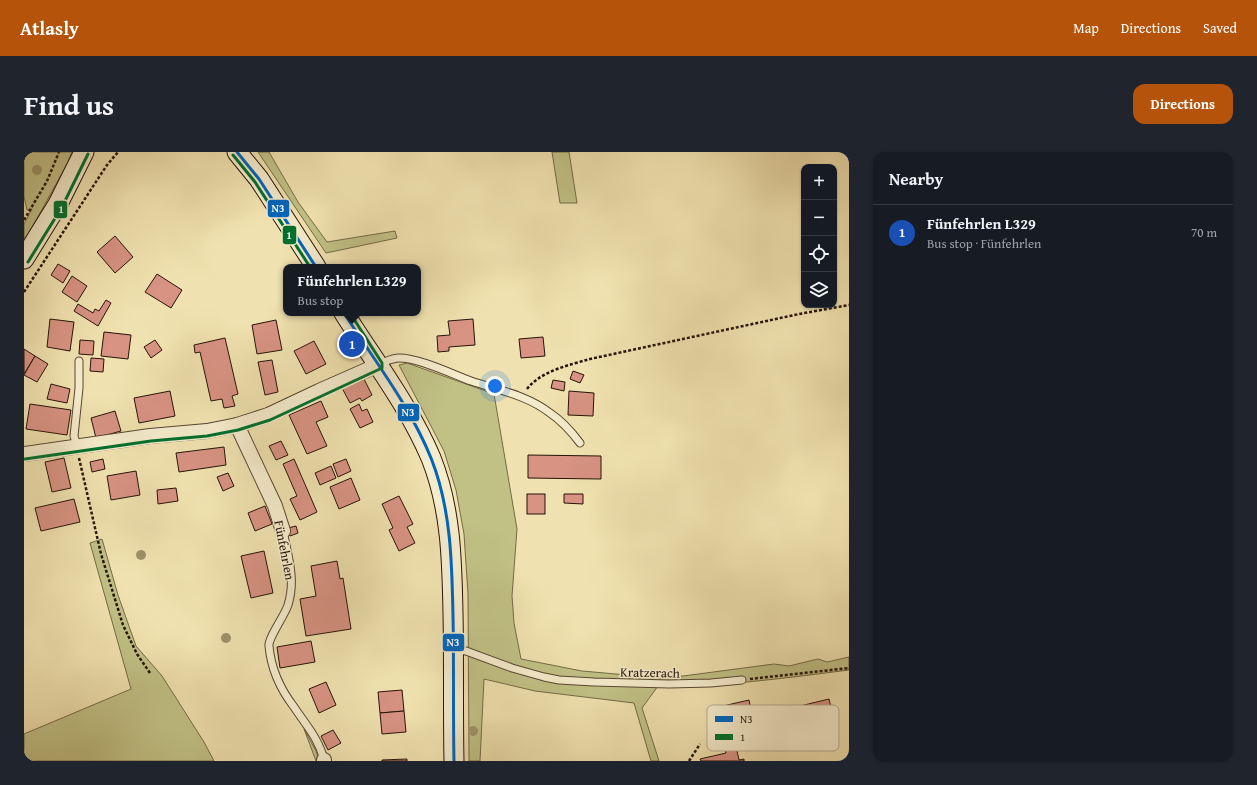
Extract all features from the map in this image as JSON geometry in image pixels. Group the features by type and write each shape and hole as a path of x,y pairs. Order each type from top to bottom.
{"main road":[{"path":"24,259 58,204 84,152"},
{"path":"237,152 259,179 314,264"},
{"path":"346,316 378,365 419,433 431,458 441,490 449,526 453,572 454,761"}],"street":[{"path":"24,454 150,436 207,431 237,426 268,415 319,390 378,365"},
{"name":"Fünfehrlen","path":"237,426 276,506 282,531"}],"lane":[{"path":"378,365 389,360 399,358 412,360 473,382 522,397 549,412 568,428 580,443"},
{"path":"77,446 74,436 79,388 79,361"},
{"name":"Fünfehrlen","path":"282,531 292,573 291,589 288,606 268,644 280,684 316,738 324,760"},
{"name":"Kratzerach","path":"454,650 466,650 518,670 559,680 669,684 711,683 742,680"}],"path":[{"path":"24,220 47,181 59,152"},
{"path":"24,292 107,165 118,152"},
{"path":"522,397 529,386 562,366 617,352 849,305"},
{"path":"77,446 101,554 123,625 137,654 150,673"},
{"path":"742,680 849,668"},
{"path":"689,761 700,744"}],"green space":[{"path":"24,152 72,152 66,166 24,242 24,224 32,209 27,210 24,197"},
{"path":"258,152 269,152 298,202 327,242 395,231 397,238 326,253"},
{"path":"552,152 569,152 577,203 560,203"},
{"path":"407,363 494,394 517,529 512,596 514,623 521,659 582,671 661,678 774,664 789,666 818,659 827,662 849,657 849,670 730,683 658,686 642,708 659,761 651,761 634,703 535,691 484,679 480,761 469,761 468,594 464,534 456,490 444,451 399,365"},
{"path":"102,539 118,595 136,646 162,676 204,742 214,761 24,761 24,734 131,689 90,543"},
{"path":"304,729 316,751 319,761 316,761"}],"building":[{"path":"115,236 133,257 115,273 97,252"},
{"path":"58,264 70,271 63,283 51,275"},
{"path":"157,274 182,290 171,308 145,292"},
{"path":"72,276 87,286 77,302 62,292"},
{"path":"106,300 111,303 98,326 74,311 78,304 93,313 95,309 99,311"},
{"path":"50,319 74,322 70,351 47,347"},
{"path":"473,319 475,345 449,347 449,351 438,352 437,336 450,335 448,321"},
{"path":"276,320 282,350 257,354 252,325"},
{"path":"104,332 131,335 128,359 101,356"},
{"path":"543,337 545,356 521,358 519,339"},
{"path":"225,338 238,394 232,396 235,406 224,408 222,399 211,401 200,352 195,353 194,345"},
{"path":"80,340 94,341 93,355 79,354"},
{"path":"155,340 162,350 151,358 144,347"},
{"path":"314,341 326,364 306,374 294,351"},
{"path":"24,349 35,356 24,374"},
{"path":"35,356 48,364 37,382 24,375"},
{"path":"91,358 104,359 103,372 90,371"},
{"path":"272,360 278,392 265,395 258,362"},
{"path":"573,371 584,375 580,383 570,379"},
{"path":"363,377 372,395 362,401 360,398 350,403 342,388"},
{"path":"553,380 565,382 564,391 551,388"},
{"path":"51,384 70,389 67,403 47,399"},
{"path":"170,391 175,416 139,423 134,398"},
{"path":"569,391 594,393 593,416 568,415"},
{"path":"321,401 328,417 316,422 327,446 307,454 289,415"},
{"path":"30,404 71,410 67,435 26,429"},
{"path":"359,404 362,411 367,409 373,422 360,428 350,409"},
{"path":"115,411 121,431 96,438 91,418"},
{"path":"281,441 288,455 276,460 269,446"},
{"path":"224,447 226,465 179,472 176,453"},
{"path":"528,455 601,456 601,479 528,478"},
{"path":"64,458 71,488 52,492 45,462"},
{"path":"103,459 105,469 92,472 90,462"},
{"path":"294,459 317,512 300,520 290,499 297,496 283,464"},
{"path":"346,459 351,471 338,477 333,464"},
{"path":"331,466 336,478 320,485 315,473"},
{"path":"136,471 140,495 111,500 107,476"},
{"path":"228,473 234,486 223,491 217,477"},
{"path":"351,478 360,500 339,509 330,487"},
{"path":"176,488 178,501 158,504 157,490"},
{"path":"527,494 545,494 545,514 527,514"},
{"path":"564,494 583,494 583,504 564,503"},
{"path":"399,496 413,524 407,527 415,543 399,551 389,530 393,528 382,504"},
{"path":"74,499 80,522 41,531 35,508"},
{"path":"265,506 272,524 255,531 248,513"},
{"path":"296,526 298,533 290,536 288,528"},
{"path":"264,551 273,593 251,598 241,556"},
{"path":"337,561 340,579 343,578 351,629 306,636 300,599 316,596 311,566"},
{"path":"311,641 315,662 280,668 277,647"},
{"path":"326,682 336,705 319,713 309,689"},
{"path":"402,690 404,711 380,713 378,692"},
{"path":"829,699 830,705 804,705"},
{"path":"749,700 750,705 727,705"},
{"path":"404,711 406,732 382,734 380,713"},
{"path":"333,730 341,743 328,750 321,736"},
{"path":"726,751 737,751 739,760 744,759 744,761 701,761 700,759 726,753"},
{"path":"407,759 407,761 382,761 382,760"}],"transit line":[{"name":"N3","path":"237,152 259,179 314,264"},
{"name":"1","path":"28,262 62,207 88,154"},
{"name":"1","path":"233,155 255,182 308,264"},
{"name":"N3","path":"346,316 413,420 431,458 443,496 449,536 452,576 454,761"},
{"name":"1","path":"25,459 151,441 207,436 238,430 270,420 382,368 382,363 352,316"}],"place":[{"name":"Fünfehrlen L329","path":"352,344"}]}
